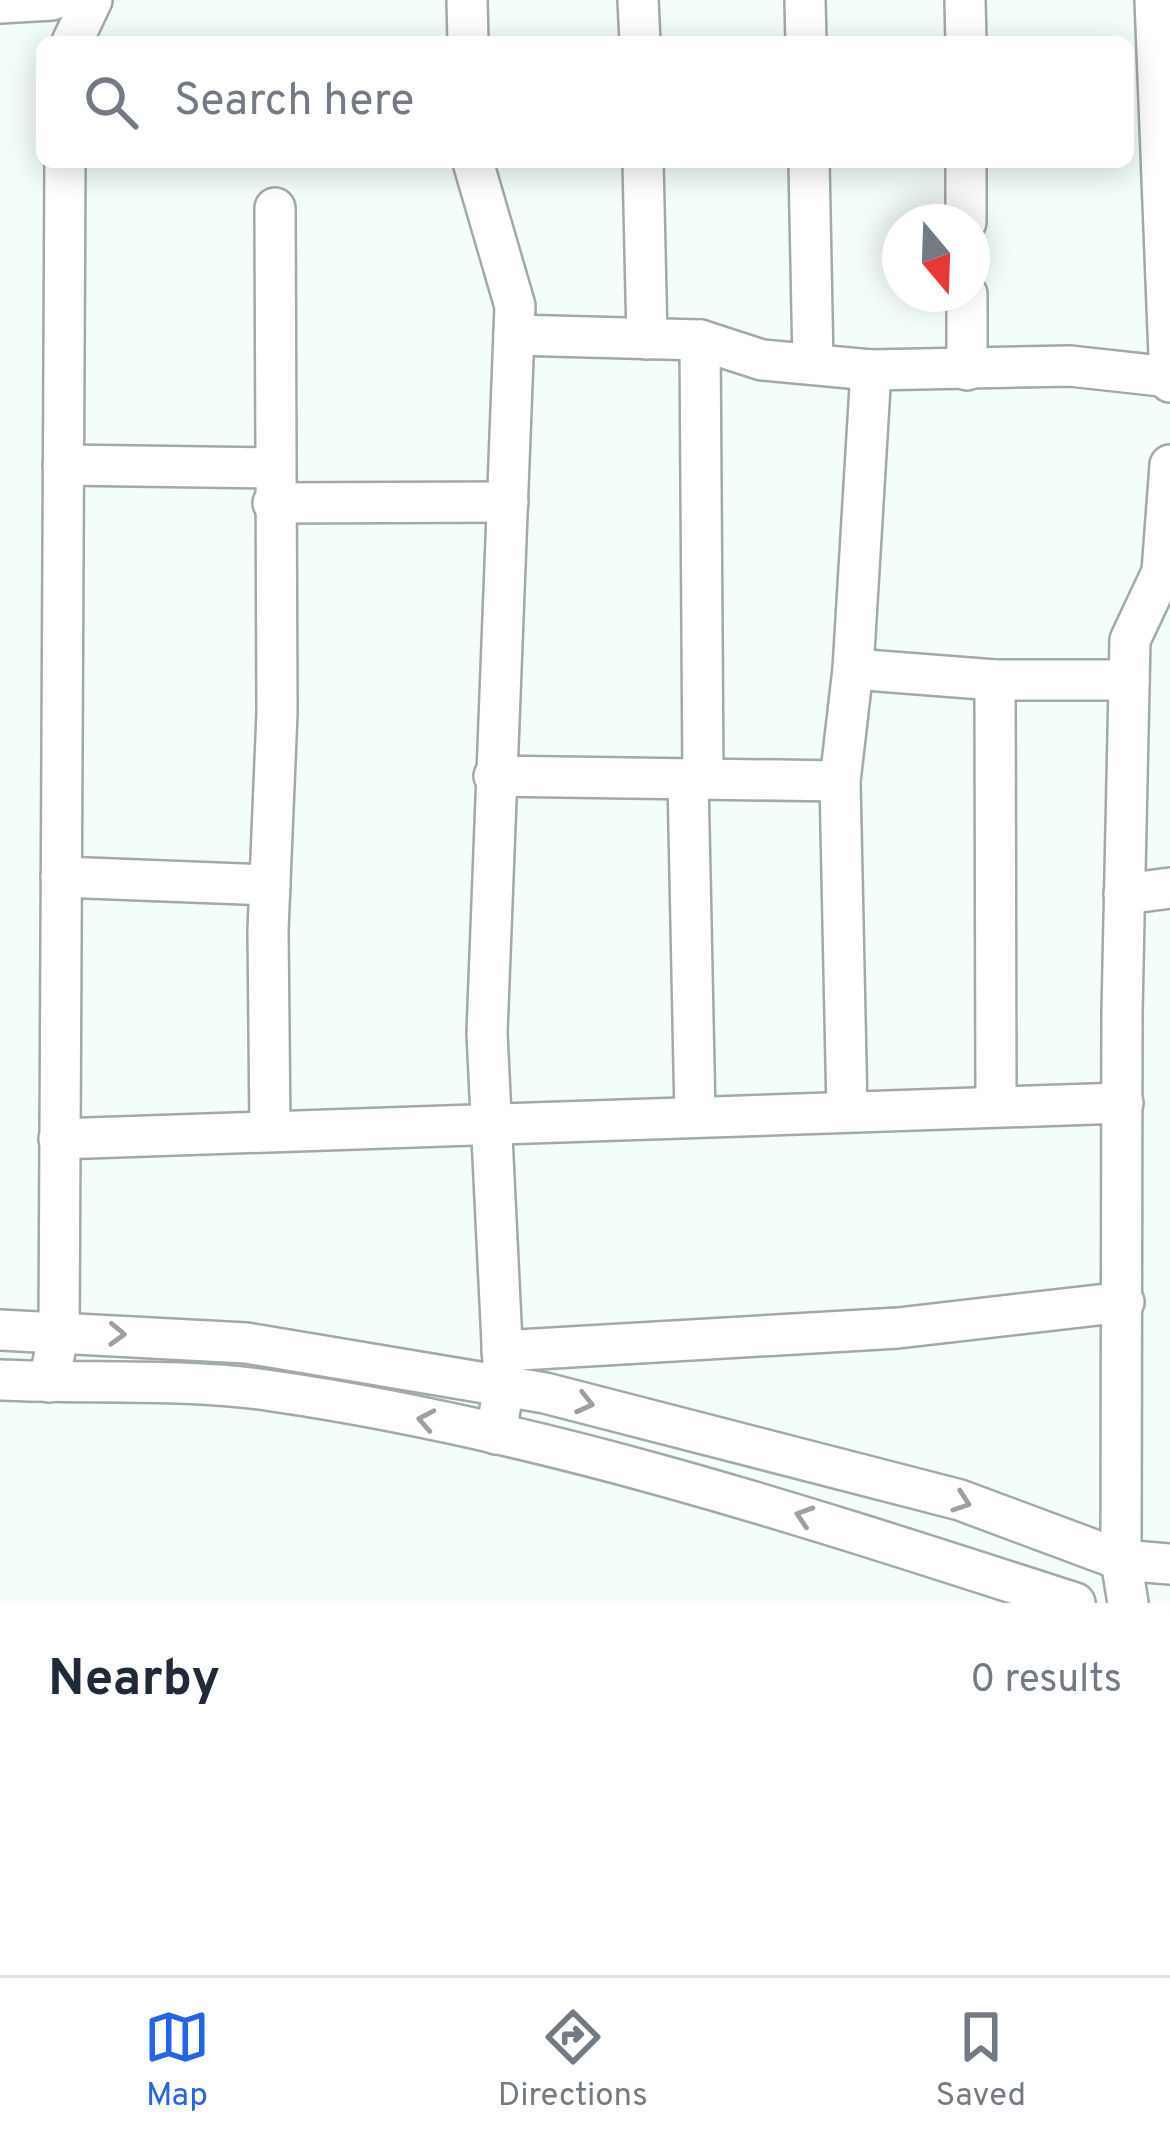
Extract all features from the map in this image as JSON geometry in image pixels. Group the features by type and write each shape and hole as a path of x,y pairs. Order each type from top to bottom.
{"street":[{"path":"0,3 52,0"},
{"path":"75,36 92,0"},
{"path":"467,0 468,36"},
{"path":"638,0 640,36"},
{"path":"805,0 806,36"},
{"path":"965,0 965,36"},
{"path":"514,335 700,340 762,361 871,370 1070,367 1170,379 1160,16"},
{"path":"49,1382 58,1332 65,168"},
{"path":"475,168 503,251 515,306 488,1033 503,1368 496,1434"},
{"path":"643,168 647,339"},
{"path":"809,168 813,364"},
{"path":"966,168 966,204"},
{"path":"270,1130 270,885 277,713 274,208"},
{"path":"967,312 967,370"},
{"path":"694,1115 700,340"},
{"path":"847,1111 840,781 853,669 871,370"},
{"path":"63,465 508,502"},
{"path":"1129,1603 1121,1560 1130,640 1167,554 1170,465"},
{"path":"853,669 995,680 1129,680"},
{"path":"995,680 996,1107"},
{"path":"494,776 840,781"},
{"path":"61,877 270,885"},
{"path":"1124,894 1170,888"},
{"path":"59,1139 1123,1103"},
{"path":"503,1368 1124,1303"},
{"path":"0,1330 246,1342 503,1368 961,1500 1121,1560 1170,1564"},
{"path":"0,1380 269,1390 496,1434 692,1480 1075,1603"}]}
